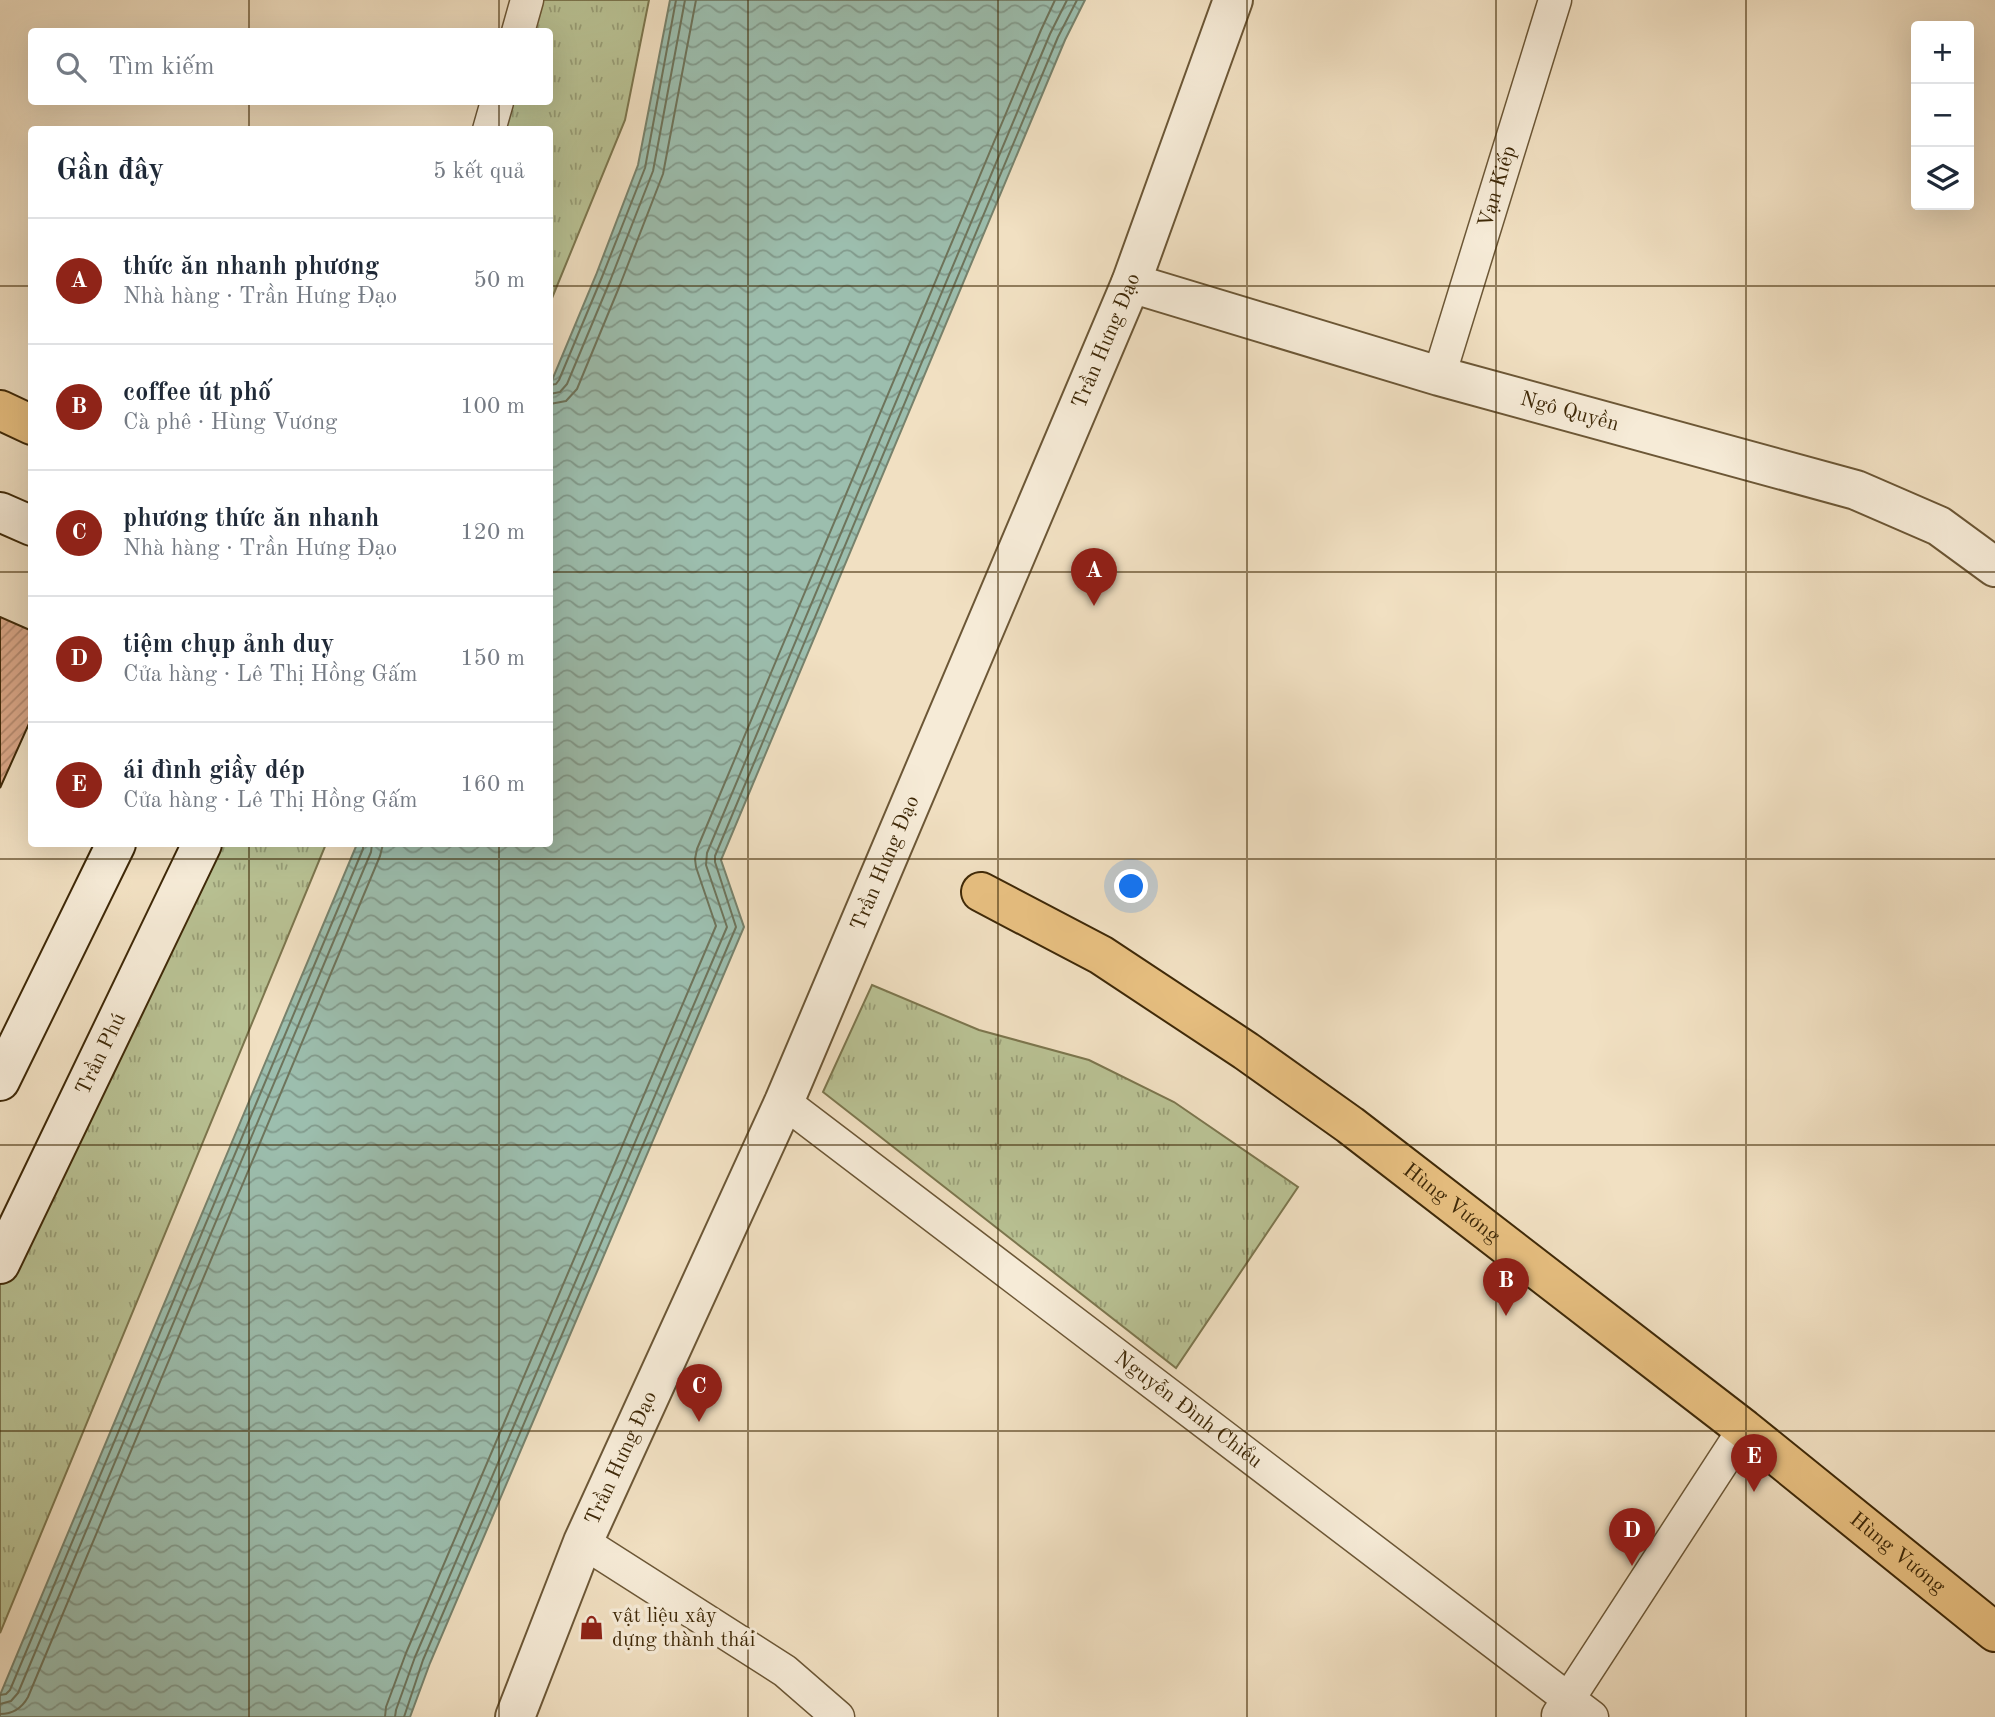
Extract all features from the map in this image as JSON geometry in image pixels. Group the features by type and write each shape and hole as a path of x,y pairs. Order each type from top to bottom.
{"main road":[{"path":"0,410 28,423"},
{"name":"Hùng Vương","path":"981,892 1101,955 1247,1051 1350,1125 1744,1429 1995,1632"}],"street":[{"path":"519,28 527,0"},
{"name":"Trần Hưng Đạo","path":"514,1717 583,1542 784,1102 1131,283 1233,0"},
{"name":"Vạn Kiếp","path":"1439,376 1555,0"},
{"path":"490,126 496,105"},
{"name":"Ngô Quyền","path":"1131,283 1439,376 1856,490 1939,526 1995,567"},
{"path":"0,512 28,524"},
{"path":"0,1081 115,847"},
{"name":"Trần Phú","path":"0,1264 201,847"},
{"name":"Nguyễn Đình Chiểu","path":"784,1102 1572,1711"},
{"path":"1572,1711 1744,1429"},
{"path":"583,1542 785,1671 838,1717"}],"green space":[{"path":"536,0 649,0 625,120 553,296 553,126 503,126 508,105 553,105 553,28 529,28"},
{"path":"199,847 325,847 0,1633 0,1267"},
{"path":"872,985 979,1030 1089,1060 1174,1102 1298,1187 1176,1368 823,1092"}],"water":[{"path":"670,0 1085,0 1065,40 721,860 744,927 430,1663 410,1717 0,1717 0,1695 356,847 553,847 553,378 638,165"}],"building":[{"path":"0,617 28,629 28,726 0,788"}],"place":[{"name":"thức ăn nhanh phương","path":"1094,606"},
{"name":"coffee út phố","path":"1506,1316"},
{"name":"phương thức ăn nhanh","path":"699,1422"},
{"name":"ái đình giầy dép","path":"1754,1492"},
{"name":"tiệm chụp ảnh duy","path":"1632,1566"},
{"name":"vật liệu xây dựng thành thái","path":"592,1628"}]}
